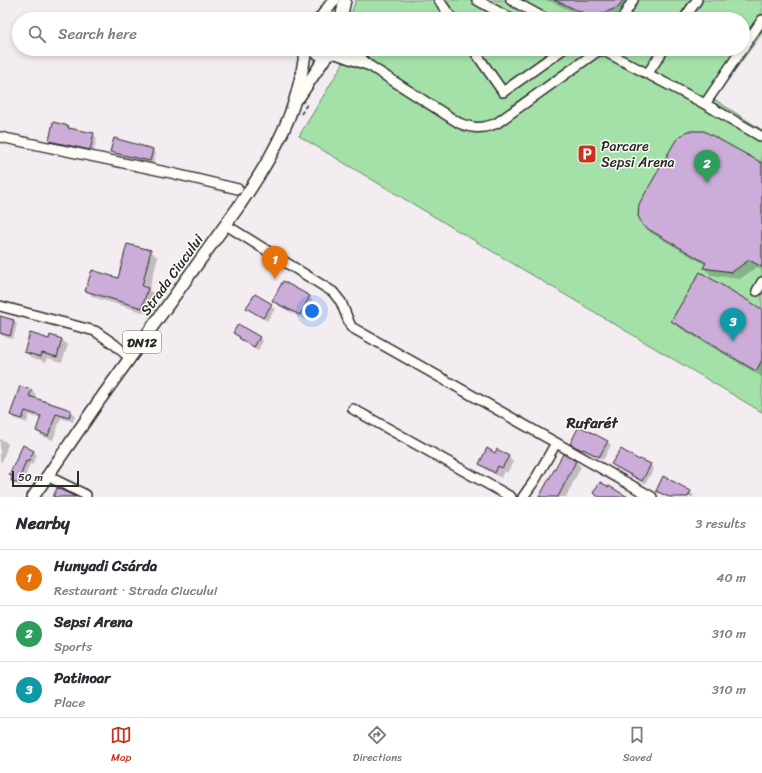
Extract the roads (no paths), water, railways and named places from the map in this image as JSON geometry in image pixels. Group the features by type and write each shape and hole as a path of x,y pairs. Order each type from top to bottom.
{"main road":[{"path":"325,12 334,0"},
{"path":"342,12 345,0"},
{"name":"DN12","path":"293,106 305,56"},
{"name":"DN12","path":"293,106 317,69 329,56"},
{"name":"Strada Ciucului","path":"33,497 46,476 252,187 273,151 293,106"}],"street":[{"path":"439,0 447,12"},
{"path":"477,0 498,12"},
{"path":"511,0 533,12"},
{"path":"626,12 633,0"},
{"path":"689,12 697,0"},
{"path":"750,38 762,20"},
{"path":"344,56 370,66 459,123 477,129 488,127 496,123 591,56"},
{"path":"361,56 370,66"},
{"path":"478,56 503,92 553,56"},
{"path":"615,56 706,104 762,136"},
{"path":"648,73 659,56"},
{"path":"706,104 738,56"},
{"path":"0,137 171,173 238,190"},
{"path":"226,225 333,292 341,302 351,326 652,497"},
{"path":"757,291 762,282"},
{"path":"0,306 95,331 114,344 130,358"},
{"path":"353,410 511,497"},
{"path":"523,497 535,480 556,443"},
{"path":"46,476 86,495 86,497"}],"place":[{"name":"Parcare Sepsi Arena","path":"587,154"},
{"name":"Sepsi Arena","path":"707,183"},
{"name":"Hunyadi Csárda","path":"275,279"},
{"name":"Patinoar","path":"733,341"}],"district":[{"name":"Rufarét","path":"592,423"}]}
